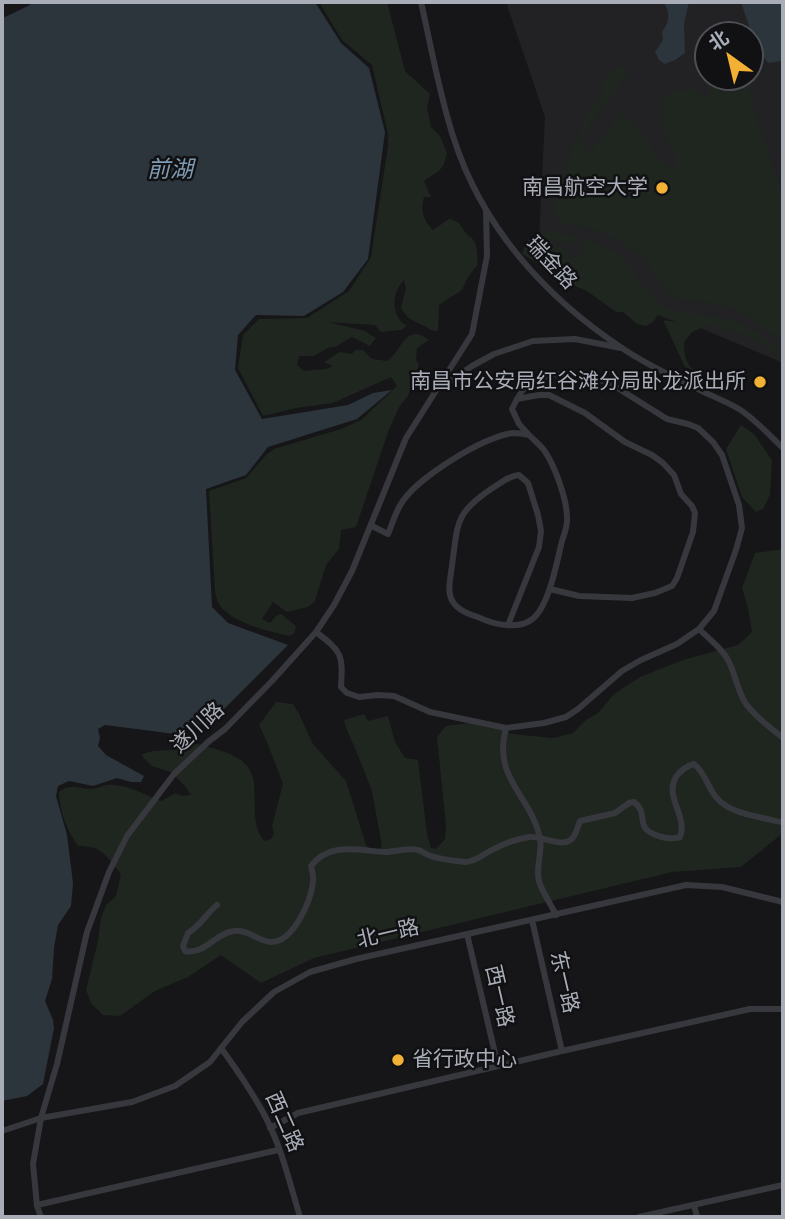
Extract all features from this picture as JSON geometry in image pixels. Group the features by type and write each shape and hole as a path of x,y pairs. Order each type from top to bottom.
{"street":[{"name":"瑞金路","path":"421,2 453,136 467,174 513,250 541,283 574,313 622,349 740,410 783,448"},
{"name":"遂川路","path":"41,1217 37,1205 33,1164 41,1118 57,1064 86,932 109,872 127,836 174,774 272,681 316,632 334,605 372,526 406,438 472,334 487,256 486,209"},
{"name":"遂川路","path":"435,391 494,354 533,341 575,339 622,349"},
{"path":"316,632 338,651 342,661 341,687 347,693 359,697 394,696 430,712 506,728 566,717 622,671 677,644 699,629 714,611 741,528 739,505 722,455 713,442 698,428 667,419 608,382 553,374 524,388 512,409 519,424 544,451 553,469 565,503 568,522 550,589 533,620 508,625 495,624 461,610 452,601 449,591 462,514 473,502 510,476 519,475 528,483 541,531 539,547 508,625"},
{"path":"517,399 549,395 585,413 625,442 652,455 674,475 681,494 695,513 693,531 672,586 632,598 579,596 550,589"},
{"path":"372,526 388,534 401,503 408,495 460,455 512,433 529,435"},
{"path":"699,629 726,655 738,690 747,706 765,725 783,738"},
{"path":"506,728 503,741 508,777 533,816 541,839 539,881 556,915"},
{"path":"217,905 188,933 183,946 185,951 194,953 236,930 271,942 282,939 302,917 306,908 313,878 311,866 325,854 339,848 389,852 418,850 430,856 467,862 506,844 533,836 565,842 572,840 580,821 615,813 634,802 641,810 642,825 646,830 669,839 680,837 682,818 672,791 680,772 694,765 699,768 722,803 746,816 783,822"},
{"name":"北一路","path":"2,1131 41,1118 132,1102 175,1086 210,1062 242,1022 274,992 310,972 467,933 686,885 722,887 783,902"},
{"name":"东一路","path":"532,920 562,1051"},
{"name":"西一路","path":"467,933 498,1066"},
{"path":"270,1128 298,1112 750,1009 783,1009"},
{"name":"西二路","path":"222,1048 250,1089 270,1128 300,1217"},
{"path":"37,1205 278,1150"},
{"path":"639,1217 783,1185"},
{"path":"694,1205 697,1217"}],"shaded area":[{"path":"319,2 387,2 405,71 430,94 427,108 431,127 440,136 447,153 440,170 424,181 431,197 424,197 423,215 433,230 449,219 459,224 475,244 478,264 462,290 439,305 438,331 430,330 414,321 401,308 406,288 404,280 397,291 395,304 398,317 407,326 401,330 381,332 375,325 328,322 365,331 376,338 370,346 352,337 314,356 299,356 297,365 304,371 326,369 333,366 324,362 340,352 352,354 355,350 363,350 372,359 387,361 409,336 421,335 429,340 417,348 416,360 419,365 408,396 399,407 388,432 356,527 341,530 339,549 326,565 315,601 308,607 287,612 273,602 262,619 270,623 281,614 296,626 294,634 289,636 244,623 228,614 220,605 215,593 209,491 246,478 274,449 341,429 361,420 397,386 391,377 333,403 263,416 238,368 243,335 259,319 307,318 349,291 371,257 388,134 372,65 342,40"},
{"name":"南昌航空大学","path":"506,2 783,2 783,363 538,259 545,117"},
{"path":"623,64 629,73 579,139 590,153 621,113 642,133 667,167 676,165 676,158 663,128 663,99 674,91 694,89 707,101 707,91 751,91 755,113 783,192 783,341 739,310 702,301 675,299 649,268 646,257 601,231 567,225 555,218 554,204 587,112 604,94 601,81"},
{"path":"545,231 581,238 566,243 551,239 545,246 570,247 568,255 575,258 584,253 584,239 614,251 631,268 638,282 660,304 678,311 726,318 758,333 783,353 783,357 770,351 754,337 722,327 706,326 692,332 684,342 685,357 693,370 685,367 663,320 676,322 658,315 646,326 637,324 623,312 616,312 587,291 559,277 554,279 551,271 522,254 530,239"},
{"path":"741,425 754,434 772,460 770,495 763,509 756,512 742,497 726,449"},
{"path":"783,549 783,833 741,867 672,872 314,958 261,983 221,955 188,977 155,991 120,1016 103,1015 91,1003 86,990 101,918 106,905 116,896 121,874 99,850 78,846 62,813 59,792 63,789 93,789 114,785 161,801 176,793 182,796 191,795 171,772 152,766 141,755 195,744 203,745 233,756 248,767 253,778 257,828 265,841 271,839 283,784 259,725 276,702 293,704 313,744 346,781 366,845 371,850 378,851 382,846 372,791 344,720 364,714 368,721 388,716 395,742 405,758 418,760 427,834 431,848 436,849 445,839 437,737 446,726 484,721 512,734 553,738 573,733 598,713 614,694 640,677 683,660 738,645 752,632 742,588 755,553"}],"water":[{"name":"前湖","path":"29,2 315,2 341,43 369,68 385,132 368,259 343,292 304,316 256,315 238,335 235,370 262,419 348,405 373,393 392,390 357,419 268,447 246,475 206,489 212,607 228,623 288,645 213,720 175,734 105,725 98,729 98,746 106,755 144,776 141,782 117,778 93,786 69,781 58,786 56,796 67,835 73,883 71,906 58,925 52,979 45,1001 54,1028 43,1084 27,1096 2,1101 2,15 5,17 30,5"},
{"path":"664,2 689,2 684,24 685,53 665,64 655,52 663,40 662,32 668,21"},
{"path":"741,2 783,2 783,61 768,63 764,57 764,21 747,21"}],"place":[{"name":"南昌航空大学","path":"662,188"},
{"name":"南昌市公安局红谷滩分局卧龙派出所","path":"760,382"},
{"name":"省行政中心","path":"398,1060"}]}
